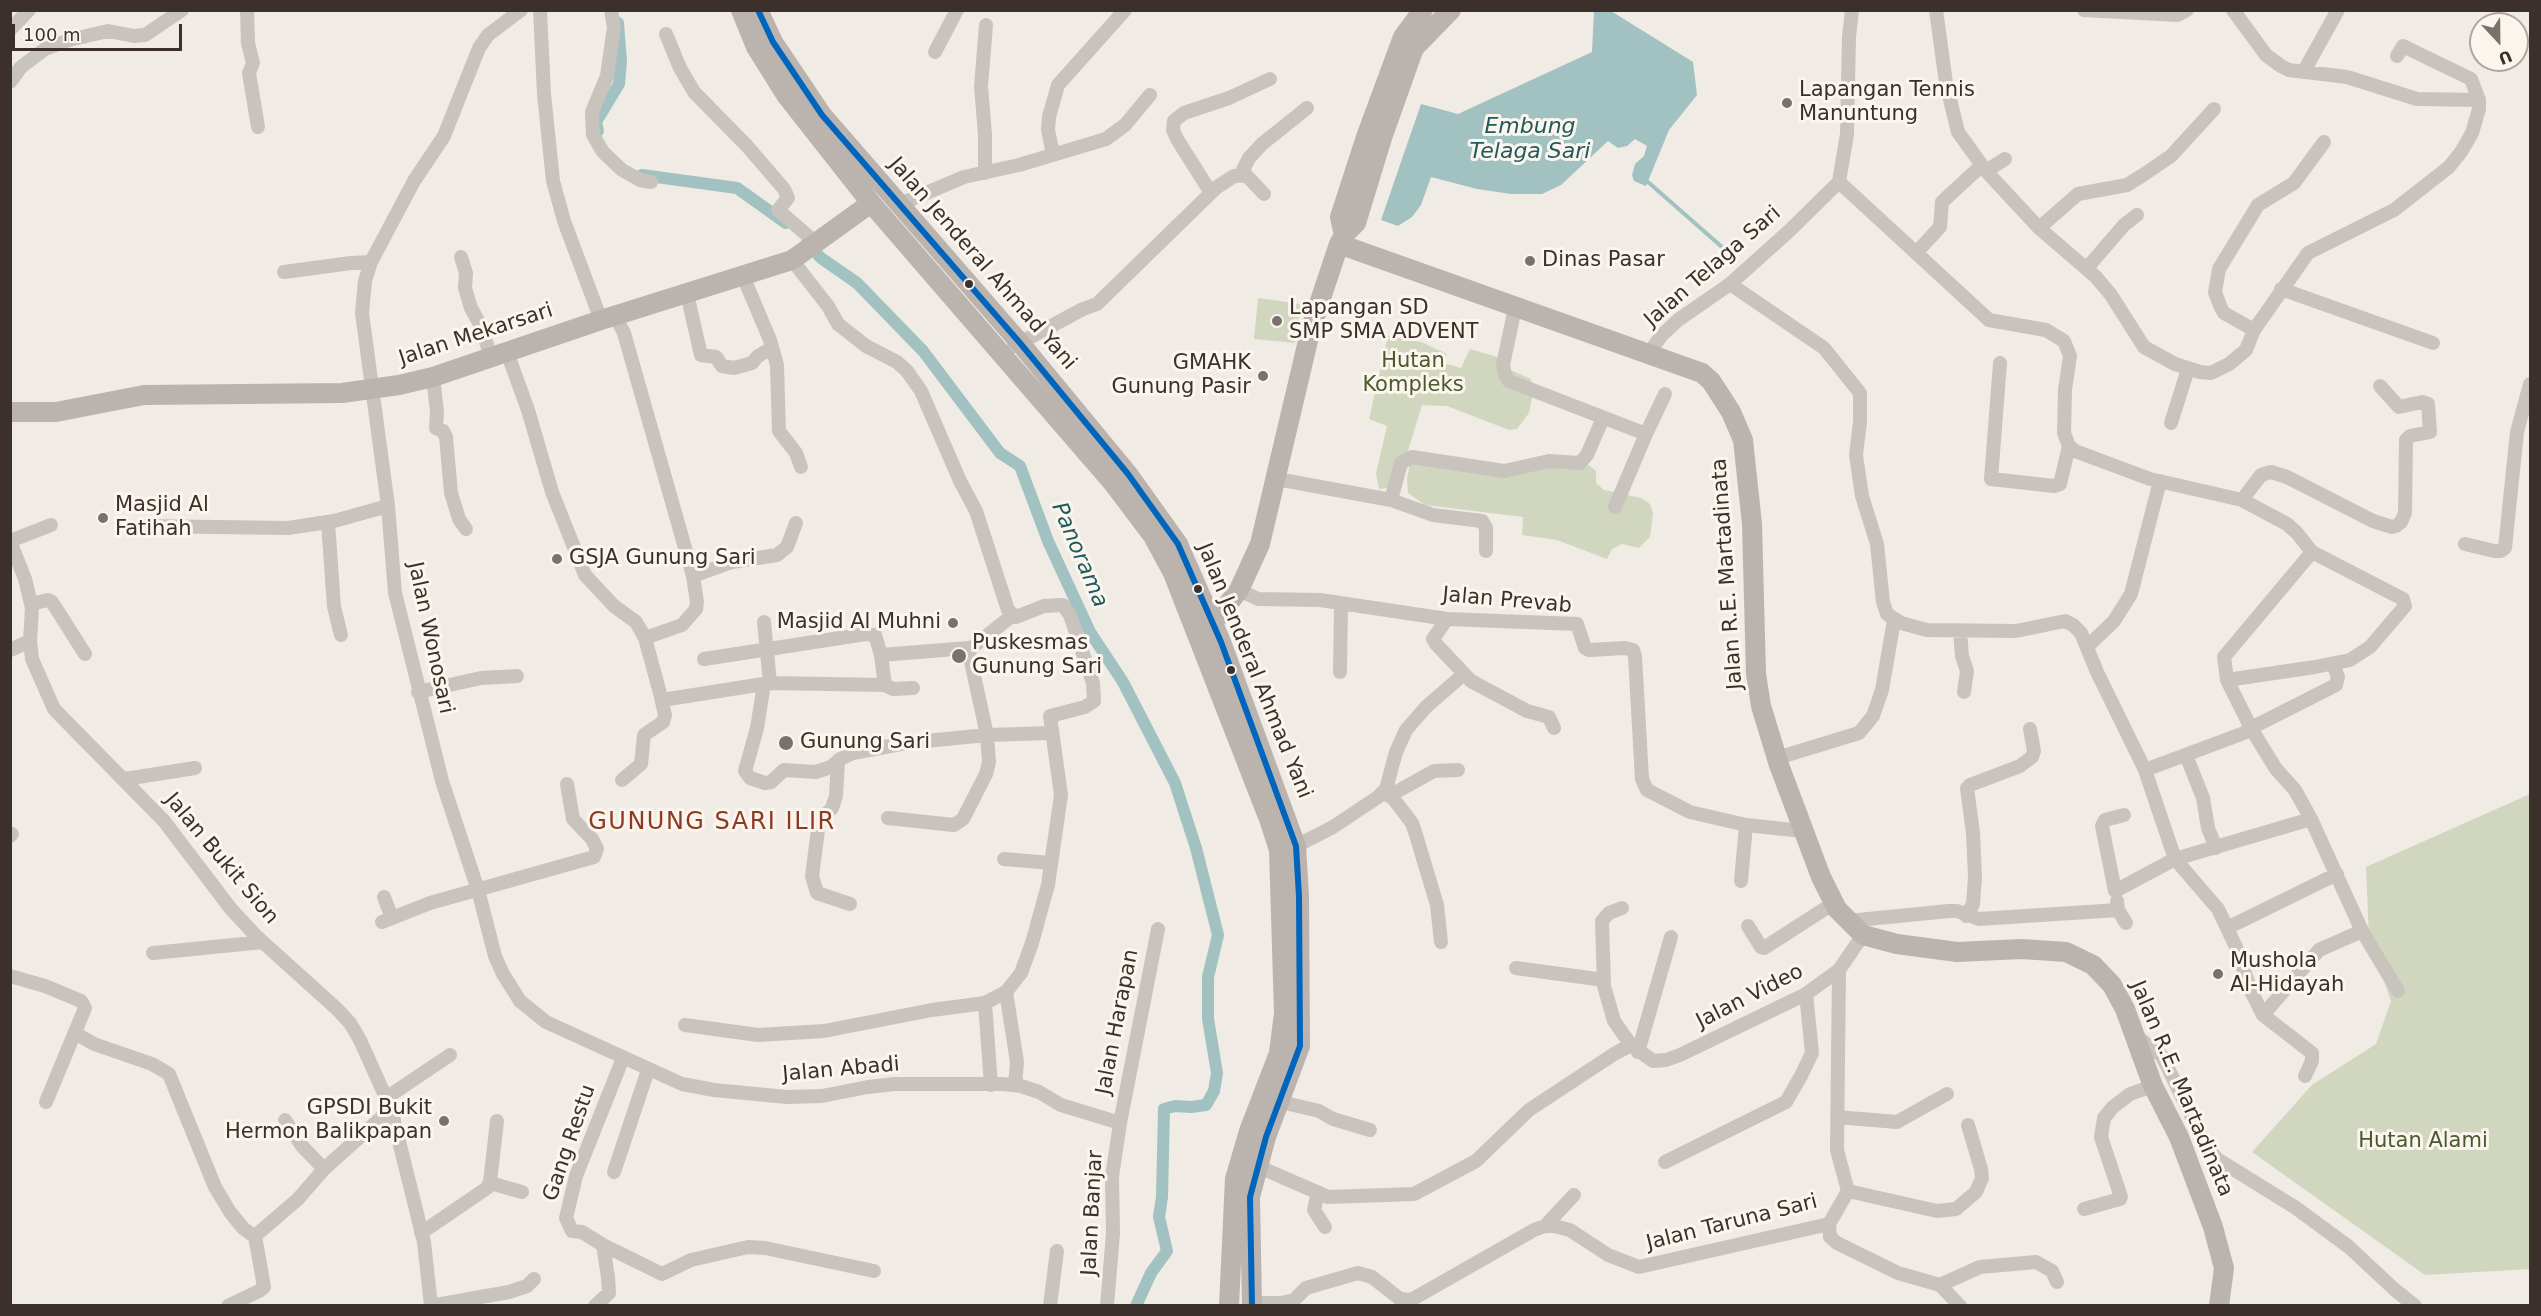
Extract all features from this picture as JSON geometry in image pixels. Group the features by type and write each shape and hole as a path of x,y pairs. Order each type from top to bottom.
{"street":[{"path":"10,30 29,10"},
{"path":"10,82 21,67 45,49 101,32 144,35 182,10"},
{"path":"247,10 248,43 253,62 249,74 258,127"},
{"name":"Jalan Wonosari","path":"478,890 442,781 395,593 388,506 362,313 365,281 371,262 423,165 444,136 479,48 488,35 521,10"},
{"path":"540,10 544,94 553,181 564,221 608,318 624,333 693,576 698,602 694,612 682,624 645,638"},
{"path":"611,10 614,27 607,76 592,112 593,135 603,152 622,170 640,180 651,182"},
{"name":"Jalan Jenderal Ahmad Yani","path":"741,10 756,47 778,83 872,202 1113,483 1153,536 1173,573 1213,625"},
{"name":"Jalan Jenderal Ahmad Yani","path":"758,10 765,28 805,93 898,206 1020,343 1128,474 1178,544 1213,625 1213,648 1279,850 1284,1013 1279,1053 1249,1131 1235,1179 1229,1305"},
{"path":"935,52 957,10"},
{"path":"1053,154 1048,129 1058,85 1125,10"},
{"path":"1213,625 1239,590 1260,544 1311,328 1341,239 1340,217 1366,137 1403,37 1423,10"},
{"path":"1341,239 1356,223 1382,138 1414,48 1451,10"},
{"path":"1852,10 1849,38 1847,135 1839,182 1989,320 2046,330 2064,341 2070,357 2065,390 2064,433 2069,446 2060,484 2054,486 1991,479 2000,363"},
{"path":"1936,10 1946,83 1958,132 1984,168 2039,228 2087,268 2110,295 2144,347 2188,369 2211,372 2229,364 2246,350 2254,330 2308,253 2394,210 2449,167 2462,152 2472,133 2479,109 2479,100 2471,79 2403,46 2397,56"},
{"path":"2084,10 2178,15 2187,10"},
{"path":"2233,10 2266,55 2281,66 2347,76 2417,99 2479,100"},
{"path":"2304,71 2338,10"},
{"path":"985,173 981,86 986,26"},
{"path":"666,34 680,68 694,92 778,182 788,196 778,210 805,250 828,306 838,324 866,346 897,362 908,371 921,391 976,511 1008,610 1014,615"},
{"path":"1211,193 1177,139 1173,130 1174,121 1184,113 1229,98 1270,79"},
{"path":"898,206 964,177 1019,165 1106,139 1125,125 1150,95"},
{"path":"1241,174 1249,158 1262,144 1307,108"},
{"path":"2039,228 2078,194 2119,187 2172,156 2214,109"},
{"path":"2254,330 2224,313 2221,308 2215,292 2219,269 2258,205 2294,183 2324,141"},
{"path":"1916,254 1940,227 1942,202 1984,168 2005,159"},
{"path":"1001,352 1097,304 1211,193 1234,176 1246,175 1264,194"},
{"name":"Jalan Telaga Sari","path":"1648,356 1661,336 1678,320 1730,284 1839,182"},
{"name":"Jalan Mekarsari","path":"10,412 56,412 144,395 342,393 433,377 608,318 743,276 805,250 872,202"},
{"path":"2087,268 2124,225 2137,215"},
{"name":"Jalan R.E. Martadinata","path":"1341,239 1515,308 1707,376 1720,392 1743,440 1752,524 1756,674 1761,706 1803,831 1821,878 1834,903 1863,935 1917,948 1957,952 2022,949 2066,952 2093,965 2112,985 2125,1009 2153,1086 2179,1137 2213,1227 2223,1268 2219,1305"},
{"path":"461,257 466,273 465,288 471,308 528,410 552,492 585,575 614,606 636,621 645,638 665,715 663,722 644,735 641,764 622,780"},
{"path":"284,272 351,262 371,262"},
{"path":"743,276 777,365 779,431 796,453 801,467"},
{"path":"1730,284 1824,348 1860,393 1857,455 1862,496 1878,544 1883,602 1887,614 1894,620 1927,630 2016,631 2065,621 2081,633 2097,672 2145,770 2175,858 2218,909 2236,946 2251,991 2263,1015 2312,1053 2313,1057 2305,1076"},
{"path":"2281,289 2433,343"},
{"path":"687,294 701,355 716,357 722,366 734,368 752,363 758,356 772,348"},
{"path":"1515,308 1503,365 1506,378 1513,383 1646,434"},
{"path":"2171,423 2188,369"},
{"path":"433,377 437,412 436,428 444,431 446,437 451,493 459,519 466,529"},
{"path":"2465,544 2494,551 2501,551 2505,548 2517,432 2530,384"},
{"path":"2242,500 2260,475 2271,472 2287,477 2373,521 2392,527 2401,522 2405,513 2406,440 2410,436 2430,432 2428,404 2422,402 2399,407 2380,386"},
{"path":"1615,507 1665,394"},
{"path":"1391,500 1401,463 1412,456 1503,471 1550,461 1580,463 1587,455 1603,418"},
{"path":"2069,446 2115,467 2160,481 2242,500 2287,524 2312,552 2403,599 2406,603 2402,611 2370,648 2350,660 2227,680"},
{"path":"1277,479 1391,500 1434,515 1482,521 1486,528 1486,551"},
{"path":"2088,646 2114,621 2131,594 2160,481"},
{"path":"144,526 288,528 328,522 388,506"},
{"path":"328,522 334,607 341,635"},
{"path":"693,576 732,562 777,555 787,547 796,523"},
{"path":"11,541 51,525"},
{"name":"Jalan Bukit Sion","path":"11,541 25,579 31,604 32,659 54,709 164,821 231,909 263,942 337,1008 350,1023 388,1104 421,1233 431,1305"},
{"path":"2312,552 2224,657 2227,680 2251,729 2276,769 2295,790 2311,819 2362,931 2398,991"},
{"name":"Jalan Prevab","path":"1239,590 1258,598 1341,603 1447,619 1577,624 1585,648 1633,650 1644,786 1663,800 1690,812 1746,825 1803,831"},
{"path":"31,604 48,600 52,602 85,654"},
{"path":"1340,672 1341,603"},
{"path":"685,1025 758,1035 824,1031 932,1010 985,1003 1006,992 1021,973 1048,885 1061,795 1050,716 1085,707 1094,700 1093,683 1070,615 1063,605 1044,606 1025,615 1014,615 970,649 881,655"},
{"path":"1447,619 1433,639 1464,674 1476,684 1527,711 1549,717 1554,728"},
{"path":"1777,758 1859,733 1873,716 1882,690 1894,620"},
{"path":"764,622 767,684 745,771 750,778 768,783 784,770 816,772 831,768 838,760 853,753 906,743 987,735 1051,733"},
{"path":"1960,631 1962,656 1967,671 1964,692"},
{"path":"704,659 866,634 875,635 881,655 885,685"},
{"path":"10,650 30,640"},
{"name":"Jalan Jenderal Ahmad Yani","path":"1213,648 1296,846 1300,1046 1266,1137 1250,1197 1252,1304"},
{"path":"888,818 954,825 960,823 986,774 989,762 987,735 970,649"},
{"path":"2145,770 2251,729 2292,705 2336,685 2338,677 2333,663"},
{"path":"1441,942 1437,905 1412,823 1388,793 1396,752 1406,730 1426,707 1464,674"},
{"path":"418,692 481,678 517,676"},
{"path":"662,700 767,684 885,685 893,689 913,688"},
{"path":"1966,916 1973,904 1975,877 1973,833 1967,787 2020,766 2032,757 2034,751 2030,729"},
{"path":"2186,755 2203,798 2208,828 2216,848"},
{"path":"838,760 836,796 832,808 819,822 812,876 817,893 850,904"},
{"path":"125,779 195,768"},
{"path":"1296,846 1357,813 1388,793 1434,771 1458,770"},
{"path":"384,897 387,920 430,903 594,857 597,849 592,839 573,819 567,784"},
{"path":"2124,815 2105,820 2102,826 2118,910 2126,923"},
{"path":"2115,891 2175,858 2311,819"},
{"path":"1741,880 1746,825"},
{"path":"1004,859 1051,864"},
{"path":"2227,928 2337,874"},
{"name":"Jalan Abadi","path":"478,890 495,956 520,1001 546,1022 682,1084 714,1090 787,1097 822,1096 895,1084 1015,1085 1039,1092 1061,1105 1120,1123"},
{"path":"1748,926 1761,947 1764,948 1834,903"},
{"path":"1622,908 1609,913 1602,921 1604,980 1614,1021 1634,1049"},
{"path":"1848,921 1949,911 1958,911 1966,916 1979,919 2118,910"},
{"name":"Jalan Harapan","path":"1120,1123 1158,929"},
{"path":"2263,1015 2319,950 2362,931"},
{"name":"Jalan Video","path":"1634,1049 1653,1061 1666,1060 1699,1047 1806,994 1839,970 1863,935"},
{"path":"1634,1049 1671,937"},
{"path":"153,953 263,942"},
{"path":"1516,968 1604,980"},
{"path":"1839,970 1840,1071 1837,1150 1848,1191 1937,1211 1956,1209 1976,1192 1982,1178 1982,1169 1968,1125"},
{"path":"10,976 45,986 81,1001 85,1008 46,1102"},
{"path":"1006,992 1017,1062 1015,1085"},
{"path":"1665,1162 1786,1102 1812,1053 1806,994"},
{"path":"985,1003 991,1085"},
{"path":"75,1033 94,1044 152,1064 169,1074 215,1186 230,1212 243,1228 255,1237 264,1287 259,1292 228,1305"},
{"path":"2135,1035 2162,1056 2206,1146 2217,1159 2296,1208 2349,1247 2394,1289 2415,1305"},
{"path":"1257,1166 1332,1197 1417,1193 1476,1161 1529,1110 1614,1054 1634,1049"},
{"path":"255,1237 298,1200 324,1169 388,1104 450,1055"},
{"name":"Gang Restu","path":"603,1245 582,1232 572,1231 566,1218 576,1176 623,1058"},
{"path":"614,1173 648,1070"},
{"path":"2084,1209 2121,1197 2101,1137 2104,1118 2113,1107 2130,1094 2153,1086"},
{"path":"1837,1117 1896,1122 1947,1094"},
{"path":"1281,1101 1319,1111 1332,1119 1370,1130"},
{"path":"285,1120 302,1146 324,1169"},
{"path":"421,1233 480,1194 490,1183 497,1121"},
{"name":"Jalan Banjar","path":"1107,1305 1113,1233 1112,1177 1120,1123"},
{"path":"490,1183 522,1192"},
{"name":"Jalan Taruna Sari","path":"1545,1226 1570,1230 1608,1255 1639,1267 1829,1224 1848,1191"},
{"path":"1318,1192 1314,1210 1325,1227"},
{"path":"1252,1304 1294,1300 1306,1288 1358,1273 1372,1277 1400,1299 1415,1303 1525,1235 1545,1226 1574,1195"},
{"path":"1829,1224 1830,1237 1837,1244 1898,1273 1940,1285 1960,1305"},
{"path":"603,1245 662,1274 692,1260 748,1246 874,1271"},
{"path":"595,1305 609,1293 603,1245"},
{"path":"1050,1305 1058,1251"},
{"path":"1940,1285 1980,1267 2036,1262 2052,1271 2057,1282"},
{"path":"431,1305 497,1300 527,1286 534,1279"}],"green space":[{"name":"Lapangan SD SMP SMA ADVENT","path":"1258,298 1301,304 1295,343 1254,339"},
{"name":"Hutan Kompleks","path":"1388,336 1421,342 1447,354 1443,363 1461,368 1470,349 1504,359 1508,369 1531,379 1532,397 1529,413 1517,429 1509,430 1447,406 1422,405 1397,487 1379,489 1376,474 1387,426 1369,419"},
{"name":"Hutan Kompleks","path":"1412,455 1497,465 1585,462 1596,471 1596,483 1604,490 1641,498 1650,504 1653,513 1650,537 1639,548 1622,544 1612,549 1607,559 1557,540 1522,535 1523,517 1425,505 1408,493 1407,478"},
{"name":"Hutan Alami","path":"2530,794 2530,1269 2425,1275 2252,1152 2312,1085 2376,1044 2391,1001 2369,938 2366,867"}],"water":[{"name":"Embung Telaga Sari","path":"1594,11 1611,11 1693,62 1697,95 1669,130 1646,186 1634,181 1632,175 1635,164 1644,156 1647,146 1635,139 1627,146 1618,148 1608,141 1561,185 1542,194 1511,194 1477,189 1431,177 1421,205 1412,217 1398,226 1381,220 1421,104 1458,114 1592,52"}],"waterway":[{"name":"Panorama","path":"598,131 596,122 619,84 621,61 618,23"},
{"name":"Panorama","path":"642,175 737,188 786,223"},
{"path":"1648,182 1730,254"},
{"name":"Panorama","path":"807,243 821,258 857,283 923,351 1000,453 1020,466 1048,541 1090,632 1123,682 1175,783 1196,848 1218,935 1208,977 1208,1019 1217,1073 1214,1091 1206,1105 1175,1106 1164,1109 1162,1197 1159,1217 1167,1251 1151,1273 1136,1306"}],"transit line":[{"path":"758,10 773,42 822,115 1020,343 1128,474 1178,544 1221,642 1296,846 1299,896 1300,1046 1266,1137 1250,1197 1252,1306"}],"place":[{"name":"Lapangan Tennis Manuntung","path":"1787,103"},
{"name":"Dinas Pasar","path":"1530,261"},
{"name":"Lapangan SD SMP SMA ADVENT","path":"1277,321"},
{"name":"GMAHK Gunung Pasir","path":"1263,376"},
{"name":"Masjid Al Fatihah","path":"103,518"},
{"name":"GSJA Gunung Sari","path":"557,559"},
{"name":"Masjid Al Muhni","path":"953,623"},
{"name":"Puskesmas Gunung Sari","path":"959,656"},
{"name":"Gunung Sari","path":"786,743"},
{"name":"Mushola Al-Hidayah","path":"2218,974"},
{"name":"GPSDI Bukit Hermon Balikpapan","path":"444,1121"}],"district":[{"name":"GUNUNG SARI ILIR","path":"712,823"}]}
